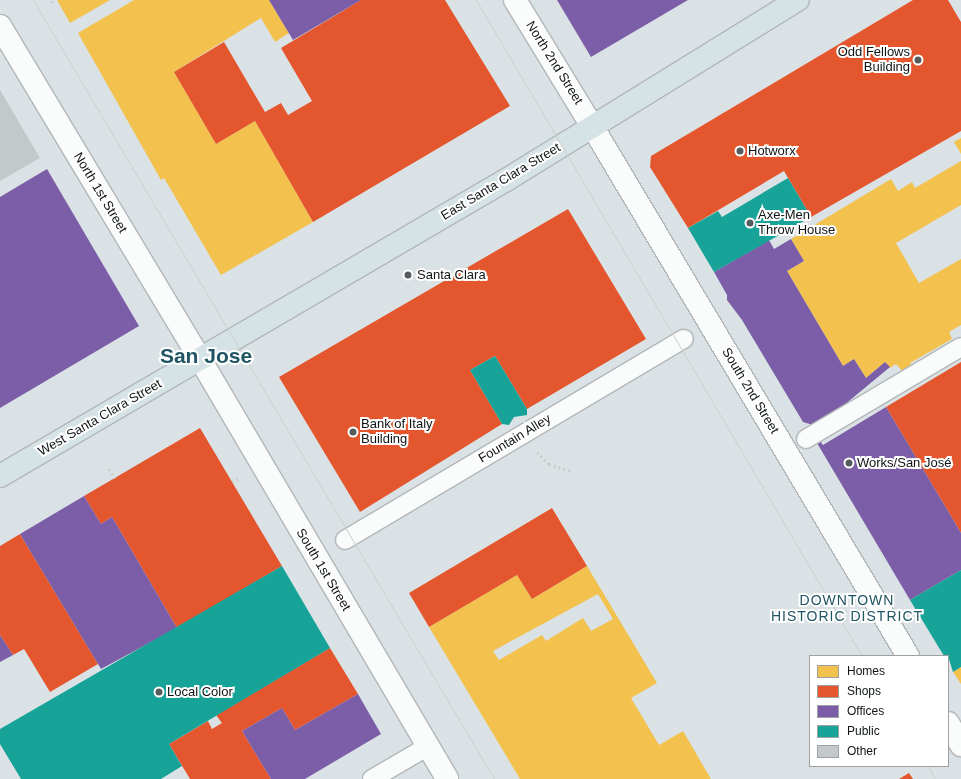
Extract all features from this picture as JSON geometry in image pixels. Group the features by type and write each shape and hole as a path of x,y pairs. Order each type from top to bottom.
{"main road":[{"name":"East Santa Clara Street","path":"200,360 592,126 798,0"},
{"name":"West Santa Clara Street","path":"0,476 200,360"}],"street":[{"name":"North 2nd Street","path":"515,0 592,126"},
{"name":"North 1st Street","path":"0,26 200,360"},
{"name":"South 2nd Street","path":"592,126 907,655"},
{"name":"Fountain Alley","path":"345,540 684,339"},
{"path":"806,439 961,347"},
{"name":"South 1st Street","path":"200,360 447,779"},
{"path":"949,725 961,745"},
{"path":"372,779 427,747"}],"path":[{"path":"526,433 532,446 549,464 571,471"},
{"path":"109,469 115,478"},
{"path":"232,482 241,477"}],"building: Homes":[{"path":"57,0 110,0 70,23"},
{"path":"134,0 269,0 289,33 275,42 261,18 174,72 216,144 255,121 313,222 221,275 164,178 161,180 78,33"},
{"path":"961,138 961,154 954,142"},
{"path":"961,161 961,205 896,243 919,283 961,259 961,325 949,332 952,339 910,363 912,366 904,373 896,364 890,368 885,362 866,378 854,359 843,366 787,271 804,261 791,239 891,179 898,191 912,182 915,188"},
{"path":"587,566 657,683 631,698 659,745 683,731 711,779 520,779 429,627 517,575 532,599","holes":["598,594 613,619 591,631 583,618 546,641 542,635 499,660 493,651"]},
{"path":"961,667 961,684 953,672"}],"building: Shops":[{"path":"361,0 445,0 510,106 313,222 255,121 216,144 174,72 224,42 265,112 281,103 288,115 312,101 281,48"},
{"path":"913,0 948,0 961,22 961,131 811,217 784,171 688,228 650,167 651,156"},
{"path":"568,209 646,339 527,409 495,356 470,370 502,424 360,512 279,377"},
{"path":"961,362 961,533 886,407"},
{"path":"200,428 282,566 177,628 112,517 101,524 84,496"},
{"path":"552,508 587,566 532,599 517,575 429,627 409,593"},
{"path":"20,534 98,664 50,692 24,649 13,655 0,635 0,546"},
{"path":"330,648 358,694 295,730 282,708 242,731 271,779 190,779 169,744 208,721 212,729 222,723 216,715"},
{"path":"909,773 913,779 899,779"}],"building: Offices":[{"path":"269,0 361,0 293,40"},
{"path":"557,0 688,0 591,57"},
{"path":"47,169 139,326 0,408 0,197"},
{"path":"791,239 804,261 787,271 843,366 854,359 866,378 885,362 890,367 826,420 813,425 803,422 742,320 727,300 727,295 714,272 769,240 774,249"},
{"path":"886,407 961,533 961,570 910,600 817,443 820,441 823,445"},
{"path":"84,496 101,524 112,517 177,628 101,669 20,534"},
{"path":"0,635 13,655 0,662"},
{"path":"358,694 381,734 305,779 271,779 242,731 282,708 295,730"}],"building: Public":[{"name":"Axe-Men Throw House","path":"788,178 811,217 714,272 688,228 718,211 722,217"},
{"path":"495,356 527,409 527,415 514,417 509,425 502,424 470,370"},
{"name":"Local Color","path":"282,566 330,648 169,744 182,766 161,779 21,779 0,744 0,729"},
{"path":"961,570 961,667 953,672 949,655 943,655 910,600"}],"building: Other":[{"path":"0,90 40,158 0,181"}],"tram line":[{"path":"33,0 494,779"},
{"path":"476,0 861,655"},
{"path":"929,767 935,779"}],"place":[{"name":"Odd Fellows Building","path":"918,60"},
{"name":"Hotworx","path":"740,151"},
{"name":"Axe-Men Throw House","path":"750,223"},
{"name":"Santa Clara","path":"408,275"},
{"name":"Bank of Italy Building","path":"353,432"},
{"name":"Works/San José","path":"849,463"},
{"name":"Local Color","path":"159,692"}],"district":[{"name":"San Jose","path":"206,356"},
{"name":"DOWNTOWN HISTORIC DISTRICT","path":"847,608"}]}
